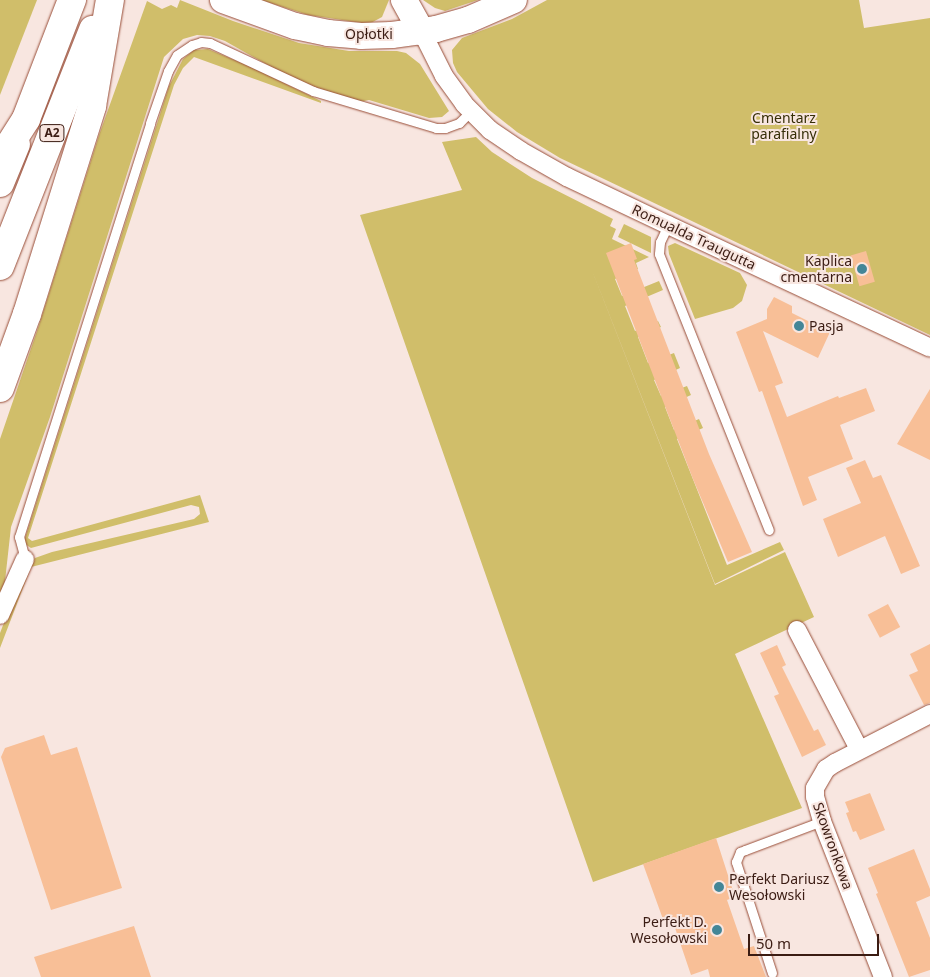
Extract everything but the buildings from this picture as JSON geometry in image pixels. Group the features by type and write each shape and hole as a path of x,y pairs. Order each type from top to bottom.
{"highway":[{"name":"A2","path":"0,183 72,0"},
{"name":"A2","path":"0,266 104,0"},
{"path":"0,388 27,314 92,106 110,0"},
{"path":"0,160 26,120"}],"street":[{"name":"Opłotki","path":"223,0 279,22 328,33 377,36 422,32 468,20 514,0"},
{"path":"404,0 422,32"},
{"name":"Romualda Traugutta","path":"422,32 444,76 470,112 505,140 567,176 930,348"},
{"path":"0,615 25,559"},
{"path":"797,630 859,749"},
{"name":"Skowronkowa","path":"883,977 822,821 815,797 819,778 826,769 859,749 930,714"}],"lane":[{"path":"25,559 19,537 147,132 166,77 177,55 192,45 201,42 210,43 313,91 436,128 445,128 458,123 470,112"},
{"path":"668,225 660,242 659,254 769,530"},
{"path":"772,973 736,862 740,852 744,850 822,821"}],"green space":[{"path":"0,0 37,0 0,95"},
{"path":"180,0 233,21 299,43 349,51 397,51 406,53 420,64 449,111 442,117 429,118 369,100 359,102 315,87 280,72 225,41 210,36 197,35 183,39 164,57 50,417 11,527 5,581 0,595 0,439 39,325 99,135 147,1 162,9 171,5 177,8"},
{"path":"261,0 389,0 382,17 369,24 308,15"},
{"path":"423,0 478,0 445,11 435,8"},
{"name":"Cmentarz parafialny","path":"547,0 859,0 864,28 930,18 930,335 560,158 517,132 488,109 457,72 453,63 452,50 462,38 512,19"},
{"path":"208,49 251,67 321,101 321,103 194,57 183,68 174,85 28,538 32,541 200,495 209,522 31,567 0,648 0,633 24,571 35,558 52,552 194,519 200,514 199,507 191,505 31,548 25,544 25,538 169,86 183,59 194,50"},
{"path":"476,137 492,152 532,178 613,219 610,226 616,229 612,239 649,257 636,263 638,269 615,279 622,296 659,281 663,290 625,306 635,331 658,321 661,327 638,337 648,363 674,353 680,368 654,380 661,396 687,386 691,395 665,407 674,430 699,419 703,428 677,439 727,565 780,542 784,550 715,584 586,255 715,585 785,552 814,617 735,654 802,808 593,882 360,215 462,190 442,142"},
{"path":"624,224 651,237 651,253 618,237"},
{"path":"675,243 740,273 747,285 742,301 733,308 695,319 669,254 668,246"}],"place":[{"name":"Kaplica cmentarna","path":"862,269"},
{"name":"Pasja","path":"799,326"},
{"name":"Perfekt Dariusz Wesołowski","path":"719,887"},
{"name":"Perfekt D. Wesołowski","path":"717,930"}]}
